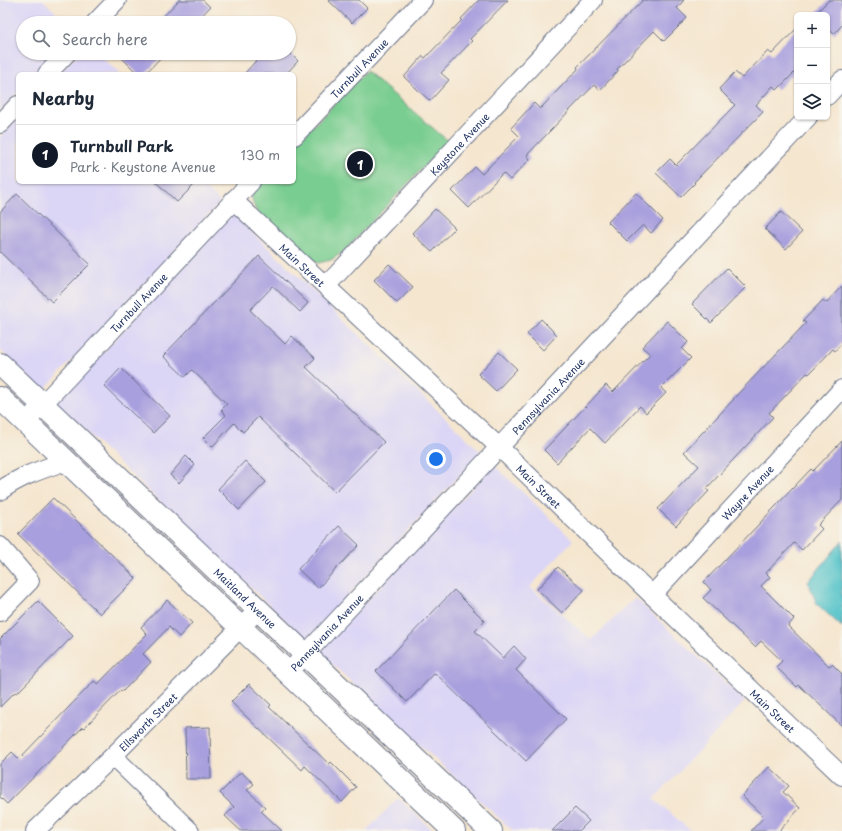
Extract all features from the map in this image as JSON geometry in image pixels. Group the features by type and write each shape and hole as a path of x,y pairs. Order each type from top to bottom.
{"main road":[{"name":"Maitland Avenue","path":"0,364 491,831"},
{"path":"0,398 454,831"}],"street":[{"path":"101,16 116,0"},
{"name":"Turnbull Avenue","path":"296,134 423,0"},
{"name":"Keystone Avenue","path":"326,286 593,0"},
{"path":"49,72 60,60"},
{"path":"830,93 842,80"},
{"path":"0,124 16,107"},
{"name":"Pennsylvania Avenue","path":"288,673 805,120"},
{"name":"Turnbull Avenue","path":"26,422 249,184"},
{"name":"Main Street","path":"233,200 499,447 842,776"},
{"name":"Wayne Avenue","path":"652,595 842,389"},
{"path":"6,487 46,468 66,462"},
{"path":"0,546 30,581 0,612"},
{"name":"Ellsworth Street","path":"35,831 114,756 258,610"},
{"path":"114,756 190,831"}],"shaded area":[{"path":"0,0 43,0 60,16 16,16 16,60 47,60 36,72 16,72 16,94 0,111"},
{"path":"72,60 105,60 118,72 61,72"},
{"path":"16,120 16,184 202,184 220,202 43,391 0,350 0,137"},
{"path":"233,214 481,452 306,640 56,403"},
{"path":"494,465 573,540 530,587 591,640 635,598 745,701 654,799 691,831 513,831 319,652"},
{"path":"398,798 434,831 366,831"}],"green space":[{"path":"366,71 448,141 343,252 331,260 318,263 307,257 258,214 252,197 258,184 296,184 296,144"}],"water":[{"path":"842,541 842,627 817,604 808,582"}],"building":[{"path":"179,0 203,0 210,7 202,16 164,16"},
{"path":"328,0 359,0 367,8 352,23"},
{"path":"479,0 508,0 470,39 472,41 441,73 449,80 430,101 404,77 423,56 425,58"},
{"path":"643,0 684,0 677,8 687,18 664,41 654,31 617,69 618,71 600,90 594,85 527,155 530,159 510,180 503,173 469,208 452,191 475,167 482,174 519,136 511,128 534,103 540,109 578,69 577,67"},
{"path":"829,0 842,0 842,25 834,34 830,30 830,12 817,12"},
{"path":"794,31 794,73 777,90 773,86 756,105 763,112 681,197 656,173 670,159 676,165 735,105 719,89 735,72 742,78 768,51 772,54"},
{"path":"296,59 298,61 288,72 246,72 257,60"},
{"path":"124,60 158,60 147,72 136,72"},
{"path":"158,184 195,184 177,202"},
{"path":"636,193 663,220 651,233 643,225 627,241 608,222"},
{"path":"17,194 90,264 52,302 0,252 0,212"},
{"path":"435,209 455,228 432,252 412,233"},
{"path":"781,212 802,232 786,249 765,229"},
{"path":"259,256 308,303 300,312 273,286 250,310 285,344 292,336 315,358 306,367 384,442 335,492 258,417 243,432 234,423 212,447 203,438 226,415 221,410 227,404 192,370 185,377 163,356"},
{"path":"389,264 413,287 397,303 374,280"},
{"path":"727,268 746,287 711,323 692,304"},
{"path":"842,286 842,343 835,351 833,349 809,374 807,373 769,413 773,417 706,489 709,491 676,526 658,509 699,466 684,452 806,323 803,321 823,300 826,303"},
{"path":"541,319 557,335 543,350 527,334"},
{"path":"667,321 688,342 682,349 691,358 661,388 666,393 646,413 640,406 605,443 590,428 557,463 544,450 606,385 613,392 650,354 642,347"},
{"path":"499,352 517,369 496,391 478,374"},
{"path":"121,368 170,416 153,433 104,386"},
{"path":"842,441 842,500 818,525 822,529 802,550 794,543 766,573 770,577 761,586 794,619 788,626 829,666 832,664 842,674 842,726 799,685 797,687 776,667 782,661 761,641 755,647 703,598 711,590 704,582 811,469 813,471"},
{"path":"186,456 195,465 179,483 170,475"},
{"path":"245,461 266,482 239,510 218,489"},
{"path":"53,498 136,578 100,614 18,534"},
{"path":"339,526 359,545 318,588 298,569"},
{"path":"558,567 584,590 562,613 537,589"},
{"path":"454,590 485,621 475,631 503,658 514,646 526,659 516,670 566,719 526,761 435,673 407,702 376,671"},
{"path":"167,600 192,623 179,637 169,627 143,654 151,662 123,691 121,690 84,728 83,727 7,804 0,797 0,764 12,752 19,759 94,681 98,684 147,634 141,627"},
{"path":"38,601 73,636 17,693 15,692 0,707 0,639"},
{"path":"249,684 271,705 269,707 329,764 331,762 356,787 342,802 305,766 302,770 231,702"},
{"path":"210,727 211,779 186,779 185,728"},
{"path":"769,767 789,786 783,792 800,808 779,831 751,831 764,817 742,796"},
{"path":"241,772 254,784 247,790 265,807 261,811 282,831 241,831 225,816 234,807 220,793"},
{"path":"575,808 589,821 579,831 552,831"}],"place":[{"name":"Turnbull Park","path":"360,164"}]}
